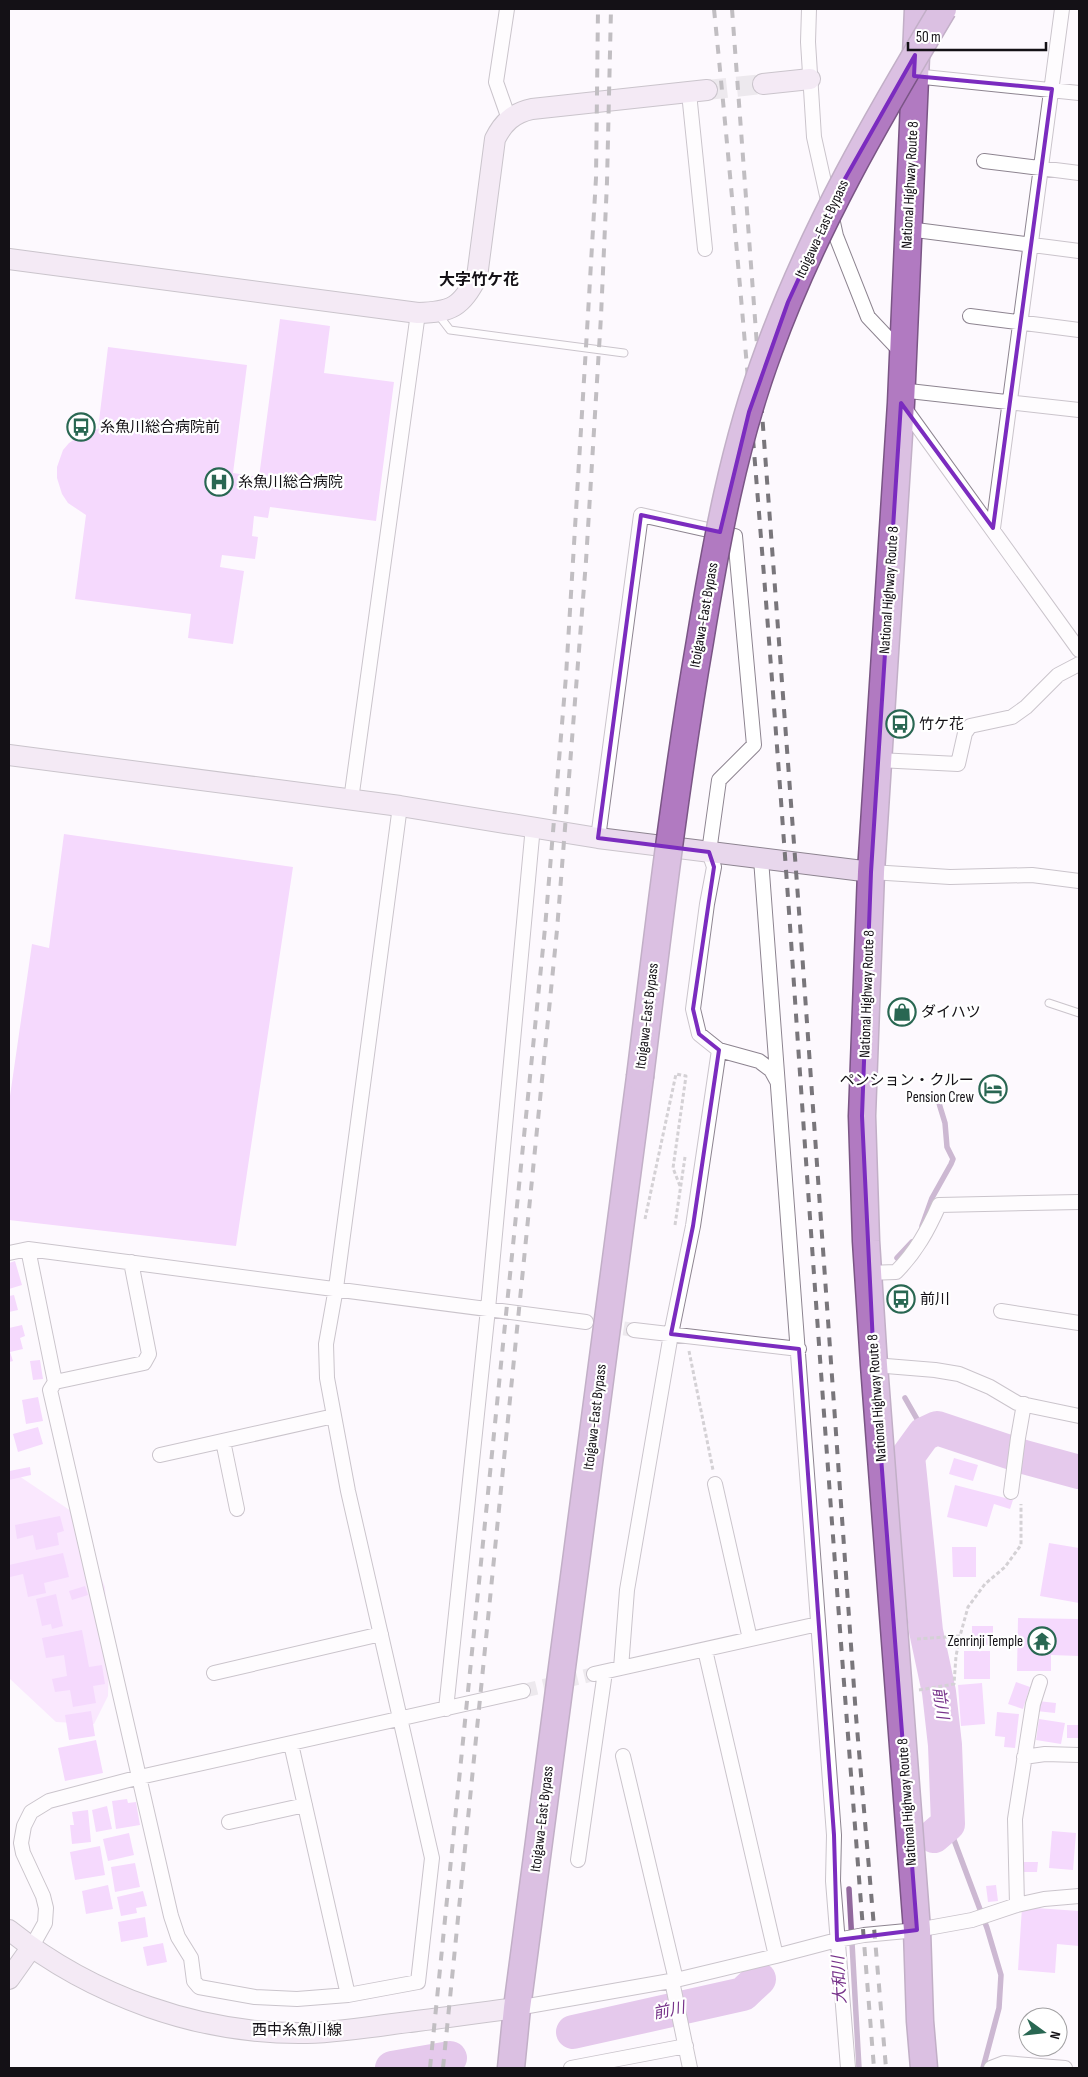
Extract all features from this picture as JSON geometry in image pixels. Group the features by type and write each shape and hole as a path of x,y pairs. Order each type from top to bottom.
{"highway":[{"name":"National Highway Route 8","path":"918,9 900,397 871,872 862,1116 868,1273 917,1930 920,2020 924,2068"},
{"name":"Itoigawa-East Bypass","path":"511,2068 517,2008 685,723 723,514 749,412 768,351 785,310 842,184 873,126 943,9"}],"street":[{"path":"508,9 496,82 509,119"},
{"path":"809,9 810,79 814,137 836,236 868,317 902,353"},
{"path":"993,528 1062,9"},
{"path":"914,76 1052,89 1079,94"},
{"path":"763,84 810,79"},
{"path":"9,259 428,313 453,308 467,296 477,277 495,140 500,128 509,119 520,112 532,109 698,92 705,249"},
{"path":"984,161 1079,173"},
{"path":"908,230 1079,250"},
{"path":"351,800 428,313"},
{"path":"970,316 1079,330"},
{"path":"900,397 1011,402 1079,410"},
{"path":"900,397 1079,650"},
{"path":"598,838 640,515 735,536 754,745 719,780 709,852 714,867 707,904 693,1009 699,1034 719,1050 759,1061 771,1070 778,1084"},
{"path":"878,760 958,764 966,733 970,726 1012,717 1026,707 1058,675 1079,664"},
{"path":"9,755 400,806 598,838 871,872 950,877 1032,875 1079,881"},
{"path":"28,1249 55,1382 50,1390 171,1916 178,1938 191,1958 194,1981 199,1988 255,1997 297,2000 348,1994 418,1982 432,1858 348,1491 327,1378 326,1344 336,1288 400,806"},
{"path":"446,1709 488,1309 533,826"},
{"path":"761,859 834,1835 833,1881 848,2068"},
{"path":"621,1668 627,1590 671,1334 693,1226 719,1050"},
{"path":"868,1273 896,1272 906,1262 924,1236 939,1205 1079,1202"},
{"path":"9,1253 28,1249 586,1322"},
{"path":"55,1382 144,1363 149,1354 131,1262"},
{"path":"1001,1311 1079,1323"},
{"path":"634,1330 799,1349"},
{"path":"874,1365 959,1374 990,1387 1017,1403 1079,1416"},
{"path":"1011,1492 1024,1404"},
{"path":"160,1455 334,1416"},
{"path":"223,1441 237,1509"},
{"path":"715,1484 750,1639"},
{"path":"578,1860 600,1673 818,1624"},
{"path":"214,1673 381,1634"},
{"path":"705,1650 776,1956"},
{"path":"1017,1905 1015,1819 1033,1704 1040,1682"},
{"path":"9,1979 31,1948 45,1923 46,1908 43,1896 23,1853 21,1843 24,1826 31,1812 49,1801 140,1777 523,1691"},
{"path":"290,1744 348,1994"},
{"path":"1024,1757 1045,1754 1079,1754"},
{"path":"623,1756 674,1980 686,2046 687,2067"},
{"path":"229,1822 305,1805"},
{"path":"517,2008 674,1980 837,1940 917,1930 972,1920 1017,1905 1044,1899 1079,1896"},
{"name":"西中糸魚川線","path":"9,1930 31,1948 74,1975 129,2000 216,2026 259,2032 308,2033 517,2008"},
{"path":"571,2068 686,2046"},
{"path":"991,2068 1004,2063 1065,2068"}],"lane":[{"path":"428,313 450,330 624,353"},
{"path":"1049,1003 1079,1013"}],"path":[{"path":"643,1228 676,1074 686,1076 673,1168 680,1186"},
{"path":"686,1336 715,1484"},
{"path":"918,1690 954,1684 956,1656 968,1607 986,1584 1006,1567 1021,1545 1021,1504 1011,1492"},
{"path":"914,1639 960,1636"}],"highlighted area":[{"path":"915,55 914,76 1052,89 993,528 901,403 871,872 862,1116 874,1365 917,1930 837,1940 834,1835 799,1349 671,1334 693,1226 719,1050 699,1034 693,1009 714,867 709,852 598,838 641,515 720,532 749,412 788,302 842,184"}],"shaded area":[{"path":"9,1475 19,1476 74,1513 105,1587 109,1661 108,1696 94,1724 56,1722 9,1678"}],"building":[{"name":"糸魚川総合病院","path":"280,319 330,326 324,373 394,382 376,521 270,507 268,518 254,516 252,536 258,537 255,559 222,555 220,567 244,571 233,644 188,638 191,614 75,599 86,515 68,503 62,494 57,478 57,467 63,450 69,443 86,432 98,429 108,347 247,365 233,473 259,477"},
{"path":"64,834 293,867 236,1246 9,1220 9,1103 32,944 49,948"},
{"path":"15,1261 22,1285 9,1289 9,1263"},
{"path":"14,1295 18,1310 9,1312 9,1296"},
{"path":"22,1325 25,1336 20,1338 23,1349 10,1352 13,1361 9,1362 9,1328"},
{"path":"40,1360 43,1379 33,1380 30,1361"},
{"path":"38,1397 43,1421 26,1424 22,1400"},
{"path":"38,1427 43,1444 18,1452 13,1434"},
{"path":"954,1458 978,1465 973,1481 949,1474"},
{"path":"30,1467 31,1475 9,1480 9,1471"},
{"path":"955,1485 1013,1500 1010,1509 994,1504 987,1527 947,1517"},
{"path":"60,1516 64,1531 57,1533 59,1545 36,1550 33,1535 17,1539 15,1525"},
{"path":"1049,1543 1079,1548 1079,1603 1040,1596"},
{"path":"952,1547 976,1547 976,1577 953,1577"},
{"path":"63,1553 69,1577 44,1583 46,1593 28,1597 23,1574 10,1577 9,1565"},
{"path":"85,1586 88,1595 72,1600 69,1591"},
{"path":"56,1594 63,1626 52,1629 51,1624 42,1626 36,1599"},
{"path":"1018,1618 1079,1619 1079,1656 1051,1655 1051,1671 1017,1671"},
{"path":"972,1626 993,1626 993,1645 972,1645"},
{"path":"82,1630 89,1667 102,1665 105,1684 93,1686 96,1703 73,1707 70,1690 55,1692 52,1679 67,1676 64,1655 46,1658 42,1638"},
{"path":"964,1651 990,1651 990,1679 964,1679"},
{"path":"1016,1682 1030,1687 1023,1709 1008,1704"},
{"path":"982,1683 985,1724 961,1726 958,1685"},
{"path":"1038,1701 1056,1703 1055,1713 1036,1711"},
{"path":"91,1711 95,1736 69,1740 65,1715"},
{"path":"997,1712 1019,1714 1015,1748 1004,1747 1005,1737 995,1736"},
{"path":"1039,1719 1065,1723 1061,1744 1036,1740"},
{"path":"1067,1725 1079,1725 1079,1738 1067,1738"},
{"path":"96,1740 103,1773 65,1781 58,1748"},
{"path":"127,1799 128,1803 136,1802 140,1825 116,1829 112,1801"},
{"path":"107,1806 112,1829 96,1832 92,1810"},
{"path":"88,1810 91,1842 72,1844 70,1825 74,1825 72,1812"},
{"path":"1052,1831 1076,1833 1073,1870 1049,1868"},
{"path":"129,1833 134,1855 108,1861 103,1839"},
{"path":"100,1846 105,1875 75,1880 70,1852"},
{"path":"1023,1862 1038,1862 1037,1872 1023,1872"},
{"path":"135,1863 140,1887 115,1892 111,1867"},
{"path":"108,1885 113,1909 86,1914 82,1891"},
{"path":"996,1885 998,1901 988,1902 986,1886"},
{"path":"143,1891 147,1906 136,1908 137,1913 121,1916 117,1897"},
{"path":"1022,1907 1079,1911 1079,1946 1057,1944 1055,1973 1018,1970"},
{"path":"145,1917 148,1937 121,1942 118,1922"},
{"path":"163,1943 167,1962 147,1966 143,1947"}],"waterway":[{"path":"922,1226 932,1198 953,1159 947,1147 945,1123 938,1100"},
{"path":"897,1258 912,1242"},
{"path":"905,1398 921,1426 930,1432"},
{"name":"前川","path":"934,1836 948,1824 945,1745 939,1692 926,1631 908,1456 924,1434 937,1428 1024,1457 1079,1472"},
{"path":"948,1824 987,1928 1001,1975 999,2008 983,2068"},
{"name":"大和川","path":"849,1889 859,2068"},
{"name":"前川","path":"573,2032 743,1994 759,1979"},
{"name":"前川","path":"392,2068 450,2058"}],"tunnel":[{"path":"707,90 763,84"},
{"path":"603,1325 634,1330"},
{"path":"523,1691 594,1674"}],"railway":[{"path":"430,2068 545,928 566,676 596,178 598,9"},
{"path":"443,2068 557,930 586,561 601,316 607,182 611,9"},
{"path":"714,9 736,242 765,590 810,1222 874,2068"},
{"path":"732,9 801,938 856,1716 886,2068"}],"place":[{"name":"糸魚川総合病院前","path":"81,427"},
{"name":"糸魚川総合病院","path":"219,482"},
{"name":"竹ケ花","path":"900,724"},
{"name":"ダイハツ","path":"902,1012"},
{"name":"ペンション・クルー Pension Crew","path":"993,1089"},
{"name":"前川","path":"901,1299"},
{"name":"Zenrinji Temple","path":"1042,1641"}],"district":[{"name":"大字竹ケ花","path":"479,280"}]}
